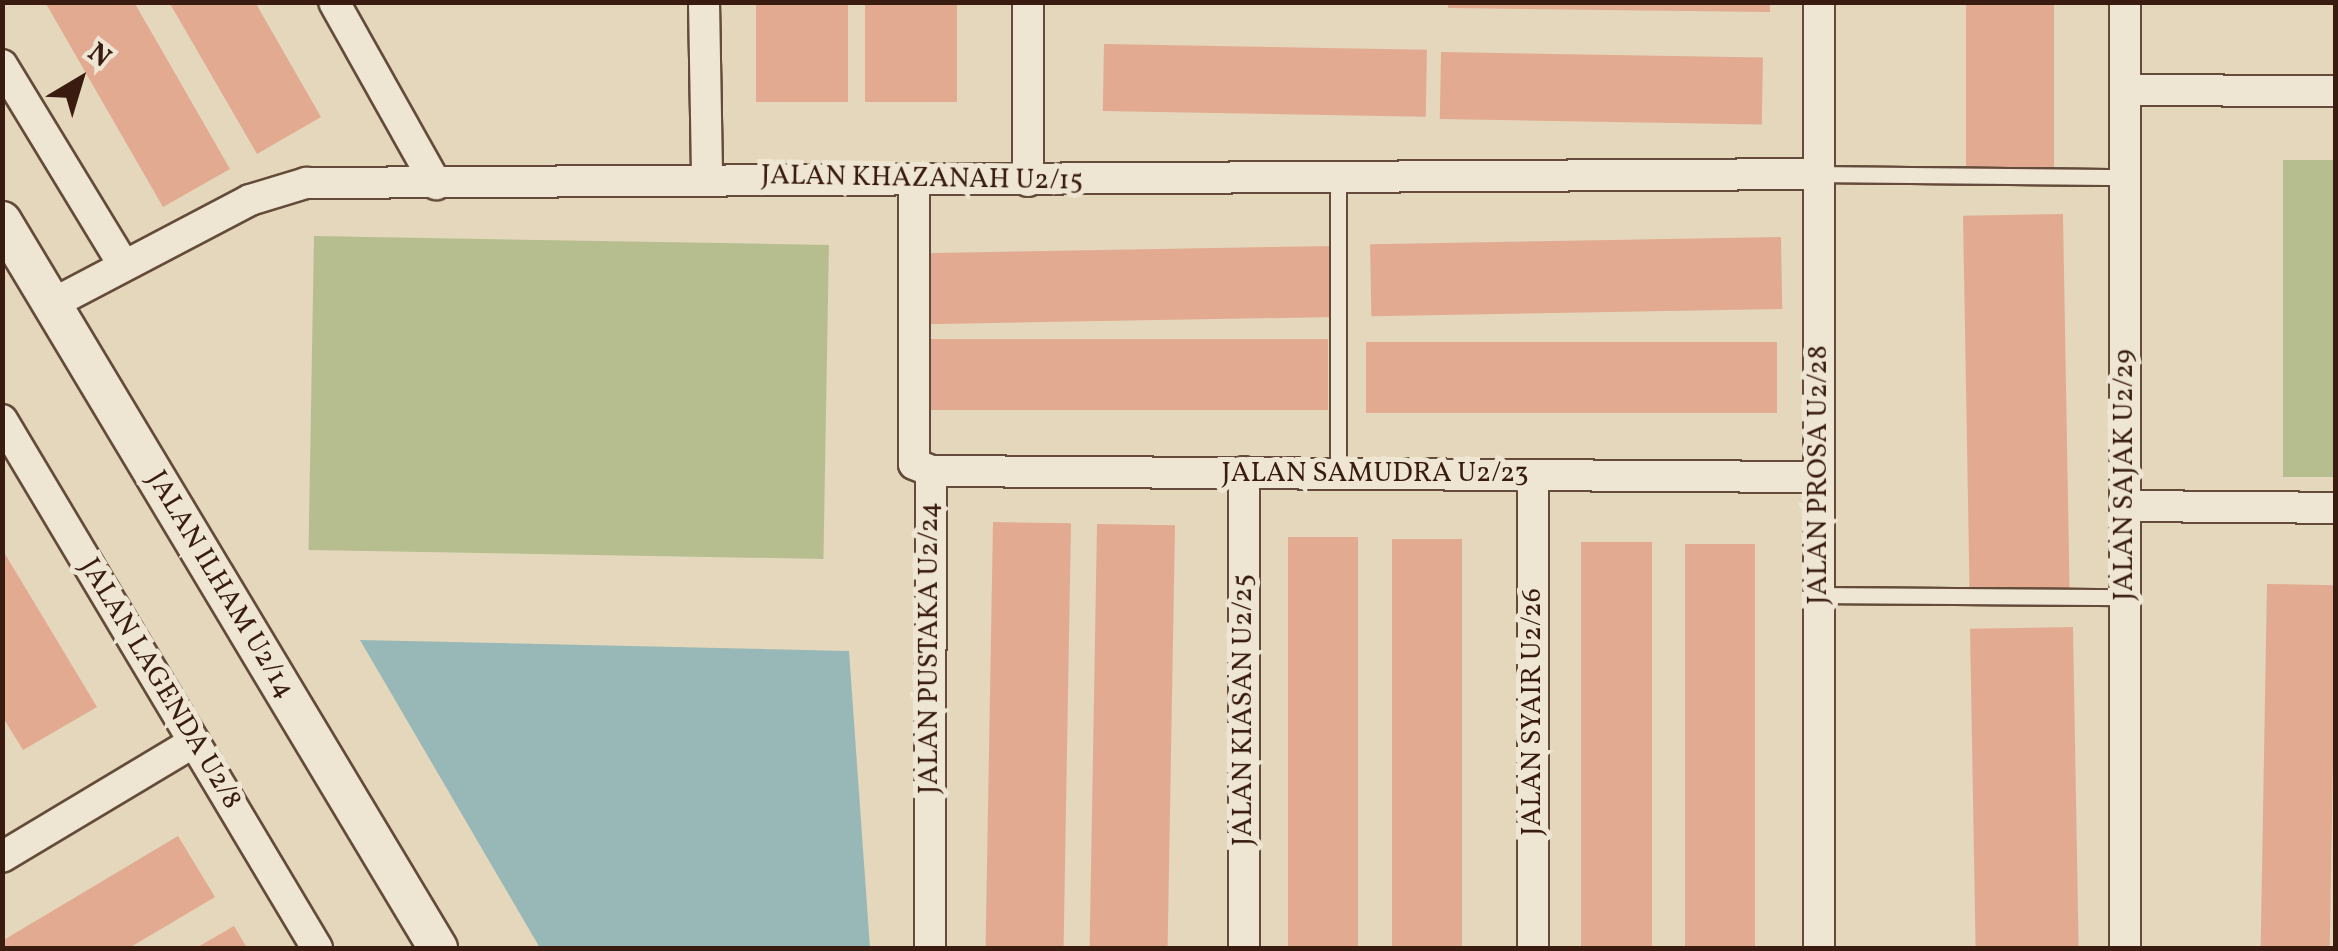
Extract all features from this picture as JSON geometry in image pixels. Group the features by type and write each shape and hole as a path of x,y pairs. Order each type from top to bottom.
{"street":[{"path":"334,2 436,184"},
{"path":"704,2 707,177"},
{"path":"1028,2 1028,181"},
{"name":"JALAN PROSA U2/28","path":"1819,948 1820,2"},
{"name":"JALAN SAJAK U2/29","path":"2125,2 2125,948"},
{"path":"2,65 122,262"},
{"path":"2125,90 2336,91"},
{"name":"JALAN KHAZANAH U2/15","path":"52,304 122,262 250,200 306,183 707,177 1028,181 1820,174"},
{"name":"JALAN PUSTAKA U2/24","path":"914,180 914,464 930,471 930,948"},
{"name":"JALAN ILHAM U2/14","path":"2,221 438,948"},
{"name":"JALAN LAGENDA U2/8","path":"2,420 317,948"},
{"name":"JALAN SAMUDRA U2/23","path":"930,471 1819,476"},
{"name":"JALAN KIASAN U2/25","path":"1244,472 1244,948"},
{"name":"JALAN SYAIR U2/26","path":"1533,475 1533,948"},
{"path":"2125,506 2336,508"},
{"path":"2,857 194,742"}],"lane":[{"path":"1820,174 2125,177"},
{"path":"1338,180 1338,474"},
{"path":"1819,595 2125,597"}],"green space":[{"path":"2283,160 2335,160 2335,477 2283,477"},
{"path":"314,236 829,245 823,559 309,550"}],"water":[{"path":"360,640 849,651 870,948 540,948"}],"building":[{"path":"45,2 134,2 230,169 163,207"},
{"path":"169,2 255,2 321,117 257,154"},
{"path":"756,2 848,2 848,102 756,102"},
{"path":"865,2 957,2 957,102 865,102"},
{"path":"1448,2 1770,2 1770,12 1448,8"},
{"path":"1966,2 2054,2 2054,167 1966,167"},
{"path":"1104,44 1427,50 1426,117 1103,111"},
{"path":"1441,52 1763,58 1762,125 1440,119"},
{"path":"2063,214 2070,588 1970,590 1963,216"},
{"path":"1781,237 1782,309 1371,316 1370,244"},
{"path":"1334,246 1335,317 924,324 923,253"},
{"path":"917,339 1328,339 1328,410 917,410"},
{"path":"1366,342 1777,342 1777,413 1366,413"},
{"path":"993,522 1071,523 1064,948 986,948"},
{"path":"1097,524 1175,525 1168,948 1090,948"},
{"path":"1288,537 1358,537 1358,948 1288,948"},
{"path":"1392,539 1462,539 1462,948 1392,948"},
{"path":"1581,542 1652,542 1652,948 1581,948"},
{"path":"1685,544 1755,544 1755,948 1685,948"},
{"path":"2,549 97,707 23,750 2,716"},
{"path":"2267,584 2336,585 2330,948 2261,948"},
{"path":"2073,627 2079,948 1976,948 1970,629"},
{"path":"178,836 215,897 129,948 2,948 2,941"},
{"path":"234,926 247,948 196,948"}]}
